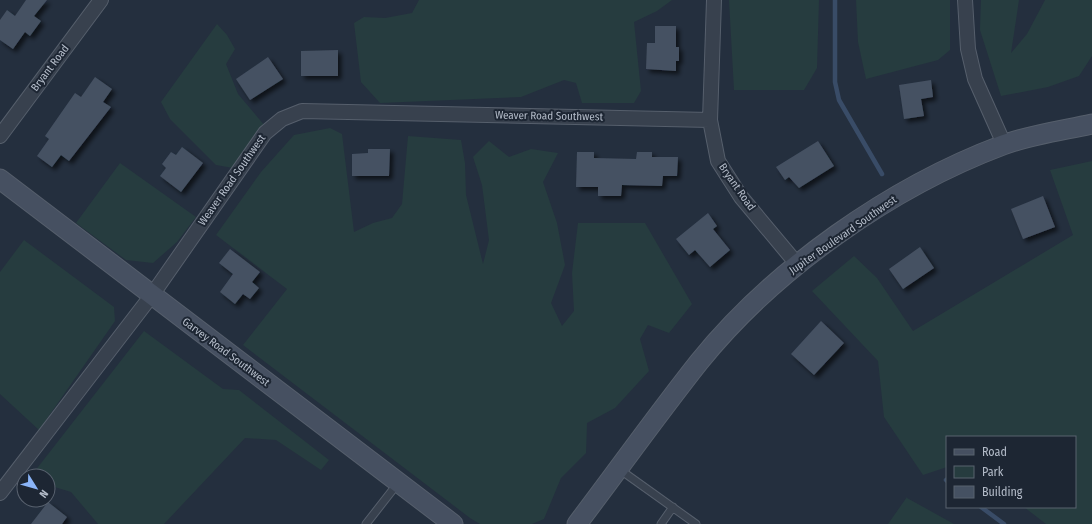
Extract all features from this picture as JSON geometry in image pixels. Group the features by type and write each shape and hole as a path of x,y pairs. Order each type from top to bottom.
{"street":[{"name":"Bryant Road","path":"0,136 101,0"},
{"name":"Bryant Road","path":"714,0 710,120 718,161 741,197 797,264"},
{"path":"965,0 968,49 975,79 1004,144"},
{"name":"Weaver Road Southwest","path":"0,493 152,295 265,133 282,119 302,111 710,120"},
{"name":"Jupiter Boulevard Southwest","path":"577,524 700,361 745,312 797,264 864,217 926,179 1004,144 1092,124"},
{"name":"Garvey Road Southwest","path":"0,179 453,524"}],"lane":[{"path":"619,468 696,524"},
{"path":"366,524 399,483"},
{"path":"660,524 673,508"}],"green space":[{"path":"419,0 672,0 657,11 634,22 641,91 634,103 582,103 576,83 564,80 521,97 380,103 361,82 354,23 364,17 385,18 412,13"},
{"path":"729,0 819,0 817,68 804,90 734,90"},
{"path":"856,0 950,0 950,50 938,60 866,79 858,42"},
{"path":"981,0 1019,0 1011,53 1027,34 1045,0 1092,0 1092,56 1079,76 1048,87 1001,96 980,30"},
{"path":"217,24 227,35 235,49 226,64 238,94 265,126 233,168 216,165 170,119 161,102"},
{"path":"330,128 342,134 354,232 373,223 392,218 402,204 408,136 461,140 465,163 466,195 483,264 489,240 482,185 473,157 489,141 509,157 531,149 558,153 543,182 557,223 565,265 551,303 562,326 574,311 572,273 578,223 645,223 692,304 669,333 648,325 640,339 649,371 615,408 587,423 586,453 561,478 544,519 532,524 480,524 470,518 243,345 287,289 216,235 261,172 294,135"},
{"path":"1092,161 1092,524 1046,524 1025,508 1076,508 1076,436 946,436 946,467 923,475 884,417 878,361 812,291 854,256 877,278 913,331 1073,235 1050,170"},
{"path":"120,163 196,217 177,242 153,263 126,260 76,223"},
{"path":"24,240 114,307 115,321 39,430 0,394 0,272"},
{"path":"144,331 223,389 239,390 329,460 321,470 276,440 245,438 164,524 98,524 71,492 56,487 56,468 37,468"},
{"path":"907,498 954,524 888,524"}],"building":[{"path":"26,0 47,0 34,16 41,21 30,36 25,32 13,49 0,40 0,20 7,10 15,16"},
{"path":"655,26 676,26 676,47 679,47 679,61 676,61 676,71 646,69 647,43 655,43"},
{"path":"338,50 338,76 301,76 301,51"},
{"path":"268,57 283,79 250,100 236,79"},
{"path":"95,77 112,89 103,102 111,107 69,161 61,155 52,167 37,156 49,139 45,136 75,93 81,97"},
{"path":"931,80 933,97 921,99 924,116 904,119 899,85"},
{"path":"818,141 834,166 799,188 789,177 785,180 776,167"},
{"path":"182,147 203,163 181,192 160,176 166,168 162,164 171,152 176,155"},
{"path":"368,149 390,149 389,176 352,176 352,154 368,153"},
{"path":"577,152 594,152 594,158 636,159 637,152 652,152 652,157 678,157 677,176 663,176 662,186 622,185 621,196 598,196 598,187 576,187"},
{"path":"1043,196 1055,227 1023,239 1011,209"},
{"path":"708,213 717,226 713,229 730,250 710,267 695,250 689,255 676,239"},
{"path":"920,247 934,268 903,289 889,269"},
{"path":"230,249 260,272 252,282 259,288 250,299 243,294 235,304 220,292 233,274 219,263"},
{"path":"821,321 844,343 814,375 791,354"},
{"path":"43,508 56,508 67,517 62,524 31,524"}],"waterway":[{"path":"835,0 835,82 839,100 882,174"},
{"path":"982,508 1004,524"}]}
